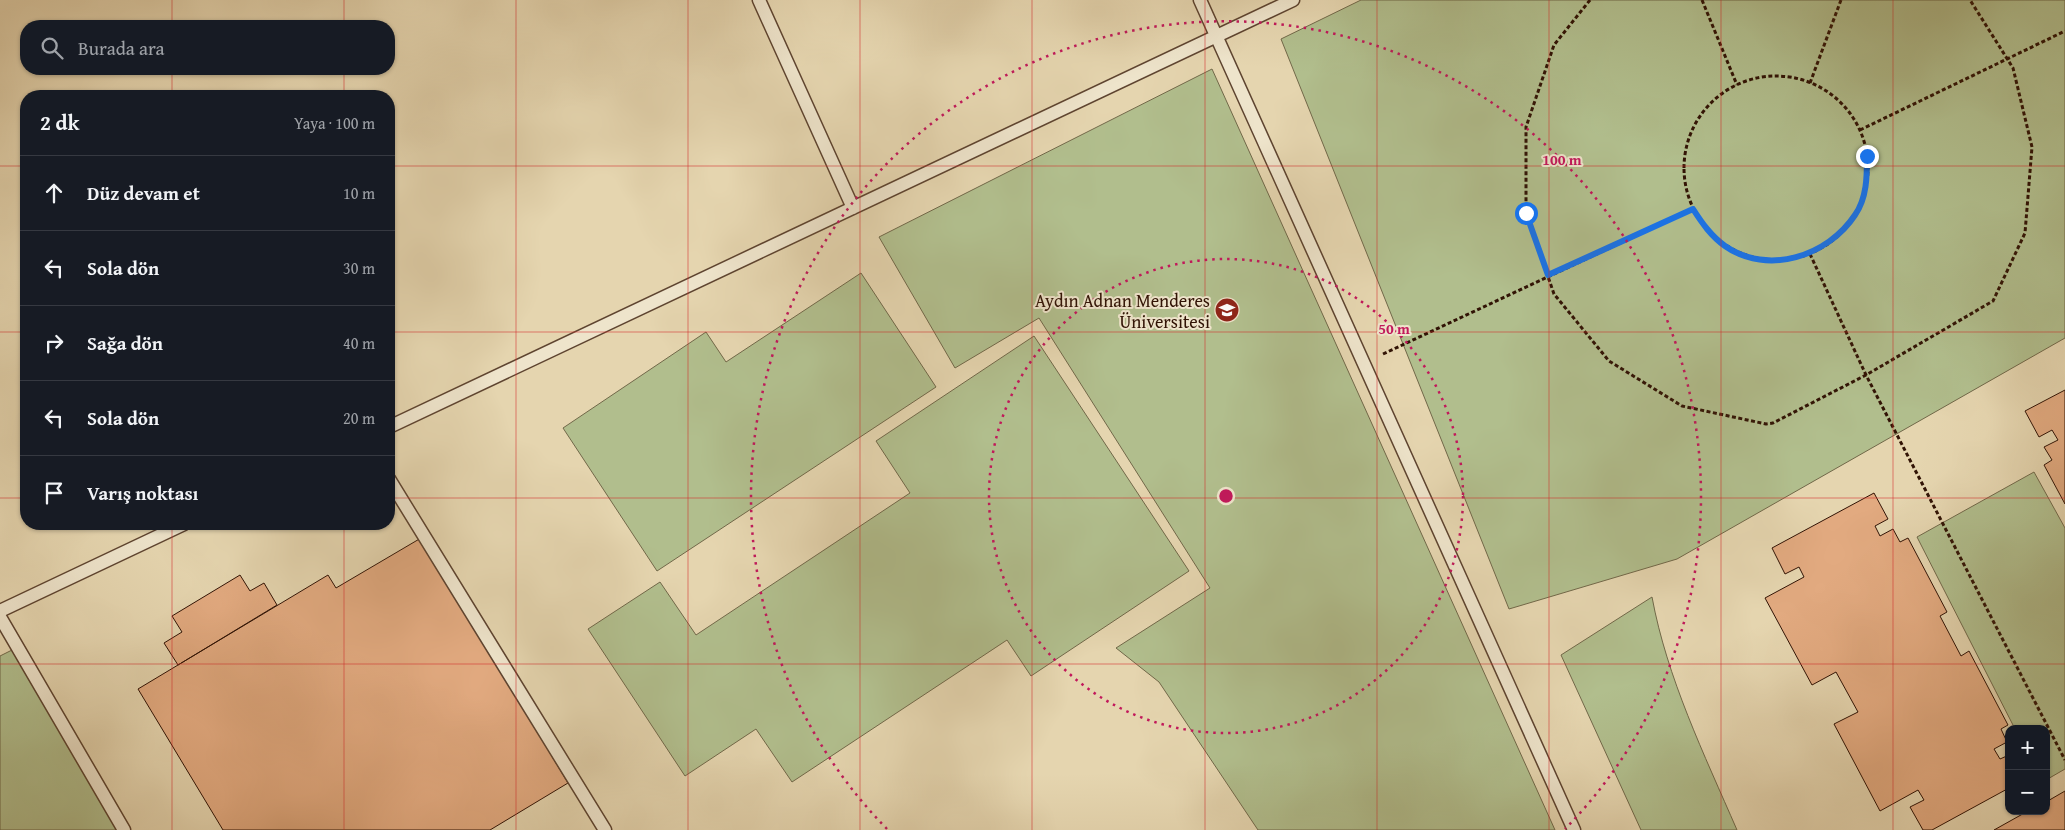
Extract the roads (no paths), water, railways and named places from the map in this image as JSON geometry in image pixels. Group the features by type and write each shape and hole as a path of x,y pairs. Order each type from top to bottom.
{"lane":[{"path":"759,0 853,208"},
{"path":"1200,0 1574,830"},
{"path":"395,424 1293,0"},
{"path":"395,490 605,830"},
{"path":"0,611 171,530"},
{"path":"0,617 124,830"}],"place":[{"name":"Aydın Adnan Menderes Üniversitesi","path":"1227,310"}]}
